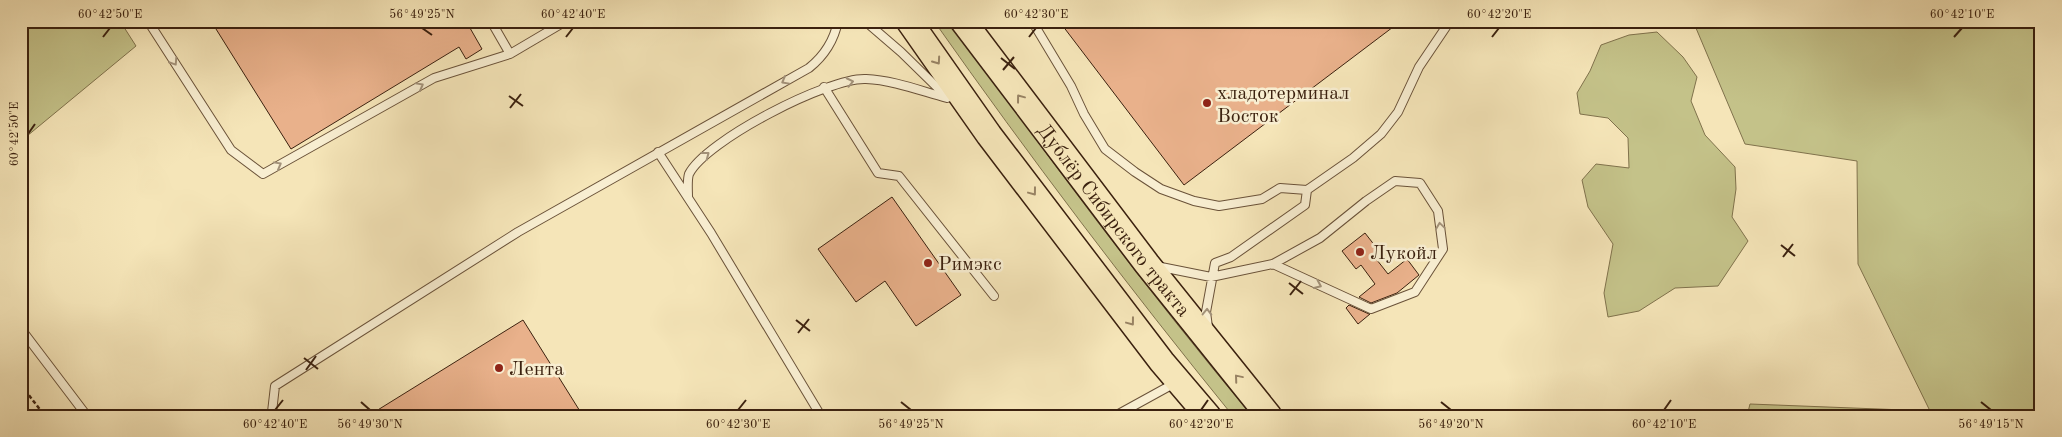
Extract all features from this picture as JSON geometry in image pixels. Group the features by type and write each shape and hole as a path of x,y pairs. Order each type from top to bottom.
{"main road":[{"path":"909,21 990,136 1203,412"},
{"name":"Дублёр Сибирского тракта","path":"963,21 1147,264 1269,416"}],"lane":[{"path":"148,21 231,150 263,174 434,78 510,54 566,21"},
{"path":"491,21 510,54"},
{"path":"274,416 272,412 275,386 518,232 809,68 822,58 830,44 838,21"},
{"path":"865,21 901,52 954,104"},
{"path":"1032,21 1072,86 1084,114 1105,148 1135,172 1161,189 1194,201 1219,206 1262,199 1280,188 1307,190 1353,158 1381,134 1398,112 1419,67 1450,21"},
{"path":"688,197 688,175 701,158 770,112 824,87 864,78 894,83 947,98"},
{"path":"824,87 878,173 899,176 994,296"},
{"path":"961,110 990,136"},
{"path":"658,152 688,197 821,416"},
{"path":"1147,264 1211,277 1274,264 1320,238 1366,201 1395,181 1420,183 1438,211 1444,249 1415,292 1371,309 1274,264"},
{"path":"1212,346 1206,312 1215,263 1231,257 1305,205 1307,190"},
{"path":"21,329 87,416"},
{"path":"1115,416 1178,382"}],"path":[{"path":"21,385 45,416"}],"shaded area":[{"path":"21,21 120,21 136,46 21,141"},
{"path":"934,21 951,21 1097,222 1252,416 1233,416 1194,368 1043,172"},
{"path":"1693,21 2041,21 2041,416 1747,416 1750,404 1930,411 1858,264 1857,161 1745,144"},
{"path":"1657,32 1683,57 1697,77 1691,101 1705,135 1735,167 1736,189 1732,217 1748,241 1718,286 1675,288 1639,311 1608,317 1604,293 1613,244 1588,207 1582,180 1596,164 1629,168 1628,138 1608,118 1580,114 1577,93 1590,71 1601,45 1629,35"}],"building":[{"path":"211,21 466,21 482,49 466,59 459,47 291,149"},
{"name":"хладотерминал Восток","path":"1059,21 1401,21 1184,185"},
{"path":"892,197 961,295 916,326 885,281 856,302 818,249"},
{"path":"1365,233 1379,251 1373,255 1388,274 1407,259 1419,275 1397,293 1371,303 1359,297 1375,284 1361,265 1356,269 1342,251"},
{"path":"1349,305 1370,314 1358,324 1346,308"},
{"name":"Лента","path":"523,320 583,416 368,416"}],"place":[{"name":"хладотерминал Восток","path":"1207,103"},
{"name":"Лукойл","path":"1360,252"},
{"name":"Римэкс","path":"928,263"},
{"name":"Лента","path":"499,368"}]}
